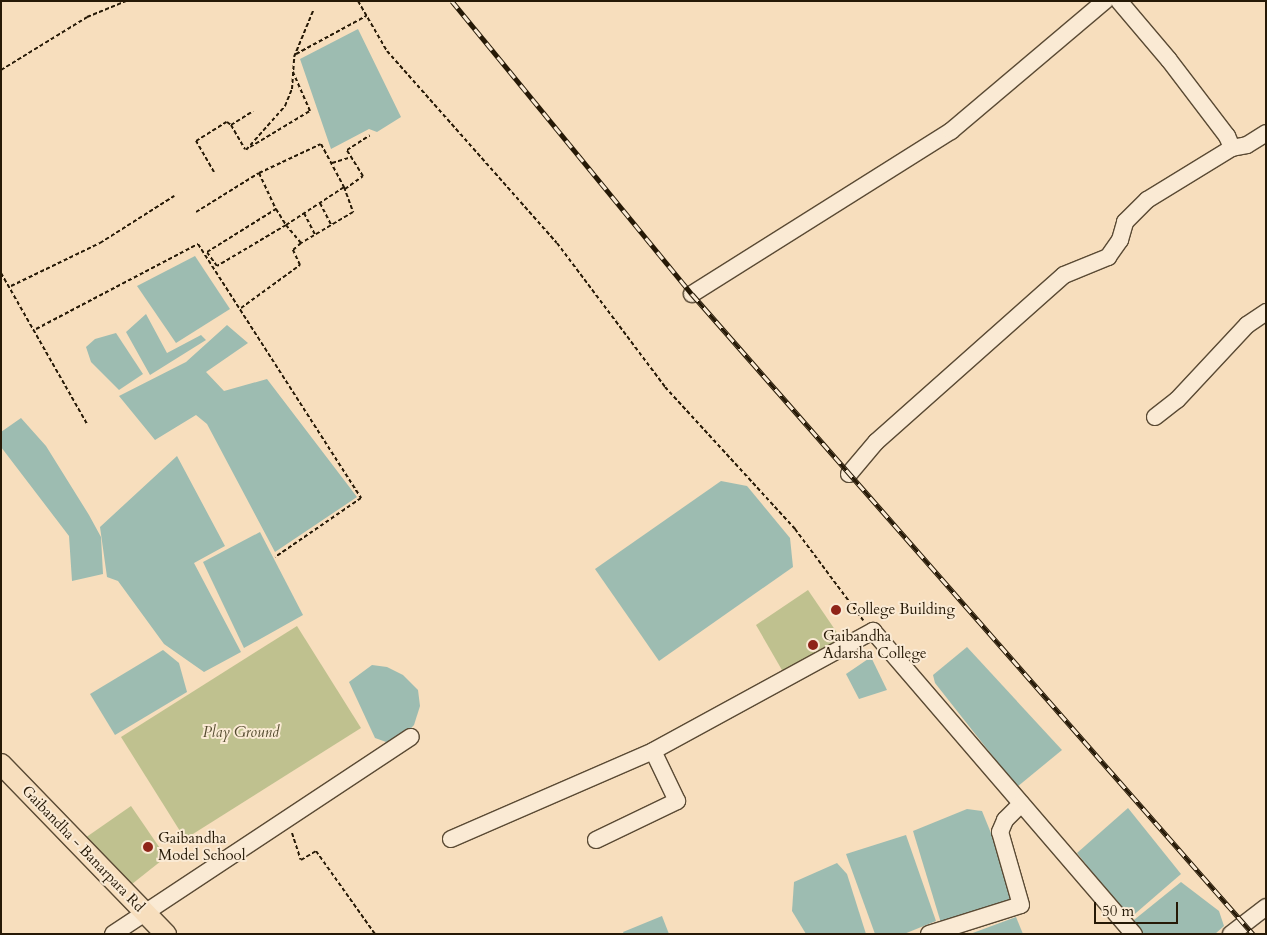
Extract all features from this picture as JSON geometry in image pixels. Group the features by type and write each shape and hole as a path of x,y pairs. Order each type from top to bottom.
{"main road":[{"name":"Gaibandha - Banarpara Rd","path":"1,764 166,934"}],"street":[{"path":"692,294 951,131 1105,1"},
{"path":"1119,1 1169,60 1226,136 1232,148"},
{"path":"849,474 876,442 1064,275 1108,257 1120,240 1125,222 1147,200 1232,148 1247,145 1266,133"},
{"path":"1154,417 1177,400 1247,325 1266,312"},
{"path":"451,839 654,751 873,631 1020,804 1134,934"},
{"path":"113,934 411,737"},
{"path":"596,840 677,801 654,751"},
{"path":"929,934 1021,905 1000,832 1005,820 1020,804"},
{"path":"1231,934 1266,908"},
{"path":"120,934 145,912"}],"path":[{"path":"1,70 87,17 126,1"},
{"path":"358,1 387,51 558,243 665,387 795,529 873,631"},
{"path":"246,150 285,106 292,90 296,54 313,11"},
{"path":"296,54 366,16"},
{"path":"246,150 310,111 293,71"},
{"path":"232,126 253,111"},
{"path":"214,172 196,141 227,122 232,126 246,150"},
{"path":"276,209 207,252 217,266 363,176 347,150 370,135"},
{"path":"196,212 259,173 321,144 345,188 354,212 301,243 293,250 300,266 241,308"},
{"path":"331,163 352,157"},
{"path":"259,173 276,209 301,243"},
{"path":"11,286 100,243 174,196"},
{"path":"320,203 331,225"},
{"path":"304,213 315,235"},
{"path":"36,329 198,244 241,308 361,498 275,557"},
{"path":"1,273 11,286 36,329 87,424"},
{"path":"287,819 302,860 316,851 375,934"}],"green space":[{"path":"808,590 844,643 786,677 756,625"},
{"name":"Play Ground","path":"297,626 361,728 185,839 121,737"},
{"path":"131,806 166,857 127,888 85,838"}],"water":[{"path":"358,29 401,117 377,132 369,129 331,149 300,59"},
{"path":"195,256 230,309 176,343 137,286"},
{"path":"146,314 167,353 201,335 206,340 150,375 126,332"},
{"path":"227,325 248,343 206,372 224,391 267,379 357,497 275,552 207,424 196,415 155,440 119,396 186,362"},
{"path":"116,333 143,374 119,390 91,362 86,347 95,339"},
{"path":"21,418 46,446 101,537 103,574 72,581 69,536 1,447 1,432"},
{"path":"177,456 225,546 194,563 241,652 204,672 164,644 118,581 107,577 100,527"},
{"path":"721,481 747,486 790,538 793,567 659,661 595,569"},
{"path":"260,532 303,615 244,648 203,562"},
{"path":"967,647 1062,750 1017,787 935,683 933,675"},
{"path":"163,650 179,663 187,692 115,735 90,694"},
{"path":"871,657 887,690 859,699 846,674"},
{"path":"372,665 387,667 403,675 418,690 420,706 414,725 402,738 389,743 375,738 349,682"},
{"path":"1128,808 1181,874 1129,919 1077,853"},
{"path":"967,809 982,811 1012,885 1009,902 941,923 913,831"},
{"path":"906,835 936,921 904,934 875,934 846,854"},
{"path":"837,863 847,874 866,934 806,934 792,911 794,882"},
{"path":"1181,882 1219,911 1224,926 1215,934 1137,934 1129,924"},
{"path":"662,916 669,934 624,934 623,932"},
{"path":"1016,917 1023,934 970,934"}],"railway":[{"path":"452,1 692,294 1253,934"}],"place":[{"name":"College Building","path":"836,610"},
{"name":"Gaibandha Adarsha College","path":"813,645"},
{"name":"Gaibandha Model School","path":"148,847"}]}
